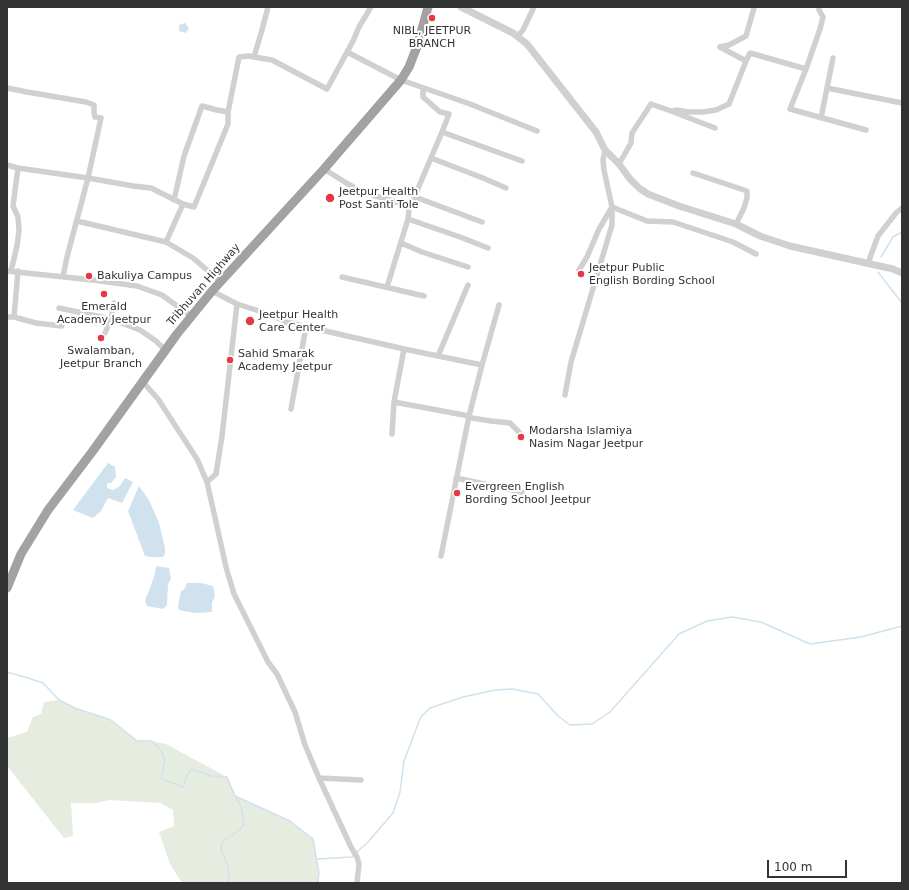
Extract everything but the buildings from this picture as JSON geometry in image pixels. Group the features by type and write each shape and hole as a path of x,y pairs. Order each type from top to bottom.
{"highway":[{"name":"Tribhuvan Highway","path":"7,588 21,554 48,510 191,316 212,291 324,169 401,80 409,67 418,44 428,7"}],"street":[{"path":"254,57 268,7"},
{"path":"7,165 18,168 151,188 183,204 194,207 228,124 228,112 239,57 248,56 272,60 327,89 371,7"},
{"path":"461,7 513,33 527,44 596,132 605,150 619,164 630,179 648,194 679,206 736,224 760,236 790,246 893,269 902,273"},
{"path":"517,37 523,30 534,7"},
{"path":"746,61 720,47 729,45 746,36 754,7"},
{"path":"819,7 823,17 820,30 790,109 866,130"},
{"path":"347,52 401,80 470,104 537,131"},
{"path":"671,111 703,112 716,110 729,104 750,53 806,69"},
{"path":"821,118 833,58"},
{"path":"7,88 86,102 94,105 95,117 100,118 88,178 63,276"},
{"path":"388,287 408,219 408,209 415,197 449,114 440,112 423,97 423,88"},
{"path":"827,88 902,103"},
{"path":"619,164 631,142 632,133 651,104 715,128"},
{"path":"174,200 184,156 202,106 228,112"},
{"path":"442,132 522,162"},
{"path":"565,395 571,362 612,225 612,206 603,160 605,150"},
{"path":"431,158 506,188"},
{"path":"18,168 13,206 18,217 19,230 17,246 9,271 63,276 137,286 162,295 191,316"},
{"path":"324,169 362,192 411,205"},
{"path":"693,172 747,190 747,198 744,208 736,224"},
{"path":"415,197 482,222"},
{"path":"166,242 183,204"},
{"path":"612,206 647,221 674,222 733,242 756,254"},
{"path":"579,270 612,206"},
{"path":"868,263 878,236 896,213 902,208"},
{"path":"408,219 488,248"},
{"path":"77,221 166,242 193,258 221,282"},
{"path":"401,243 422,252 468,267"},
{"path":"14,317 18,271"},
{"path":"342,277 424,296"},
{"path":"438,356 468,285"},
{"path":"212,291 237,304 286,322 482,365"},
{"path":"105,333 114,303"},
{"path":"208,482 216,474 222,436 237,304"},
{"path":"440,556 469,416 500,305"},
{"path":"60,308 110,319 140,330 156,340 165,350"},
{"path":"7,317 14,317 36,323 62,326"},
{"path":"291,409 306,327"},
{"path":"392,434 394,402 404,349"},
{"path":"143,382 158,399 197,459 208,482 226,567 234,594 268,662 277,674 295,712 305,745 319,778 357,857 359,864 357,883"},
{"path":"394,402 469,416 472,418 510,423 519,432"},
{"path":"456,478 522,492"},
{"path":"319,778 361,780"}],"shaded area":[{"path":"59,700 75,708 111,720 137,741 151,741 166,744 227,777 235,796 290,821 313,839 319,873 318,883 182,883 170,864 159,832 174,826 173,810 160,803 110,800 95,803 71,803 73,836 64,838 7,766 7,738 27,732 33,717 41,714 44,702"}],"water":[{"path":"185,23 189,28 186,33 179,31 179,25"},
{"path":"108,463 115,467 116,477 111,483 107,483 107,488 113,490 119,487 125,478 133,482 122,503 108,498 101,511 93,518 73,510"},
{"path":"139,486 149,500 159,523 165,548 165,554 163,557 145,556 128,511"},
{"path":"156,566 169,568 171,579 168,584 167,605 163,609 147,606 145,601 155,574"},
{"path":"187,583 201,583 213,586 215,596 212,603 212,612 195,613 179,610 178,606 181,591 184,590"}],"waterway":[{"path":"881,257 893,237 902,232"},
{"path":"878,272 902,303"},
{"path":"357,852 368,842 393,813 400,792 404,761 421,717 430,708 463,697 495,690 512,689 538,694 558,716 570,725 592,724 610,712 679,634 707,621 732,617 761,622 810,644 861,637 902,626"},
{"path":"7,672 43,683 59,700 75,708 111,720 137,741 151,741 161,750 165,760 162,779 183,787 187,774 192,769 211,776 227,777 241,807 244,822 241,829 222,842 221,850 228,866 228,883"},
{"path":"235,796 290,821 313,839 319,873 318,883"},
{"path":"317,859 352,857 354,855"}],"place":[{"name":"NIBL, JEETPUR BRANCH","path":"432,18"},
{"name":"Jeetpur Health Post Santi Tole","path":"330,198"},
{"name":"Jeetpur Public English Bording School","path":"581,274"},
{"name":"Bakuliya Campus","path":"89,276"},
{"name":"Emerald Academy Jeetpur","path":"104,294"},
{"name":"Jeetpur Health Care Center","path":"250,321"},
{"name":"Swalamban, Jeetpur Branch","path":"101,338"},
{"name":"Sahid Smarak Academy Jeetpur","path":"230,360"},
{"name":"Modarsha Islamiya Nasim Nagar Jeetpur","path":"521,437"},
{"name":"Evergreen English Bording School Jeetpur","path":"457,493"}]}
